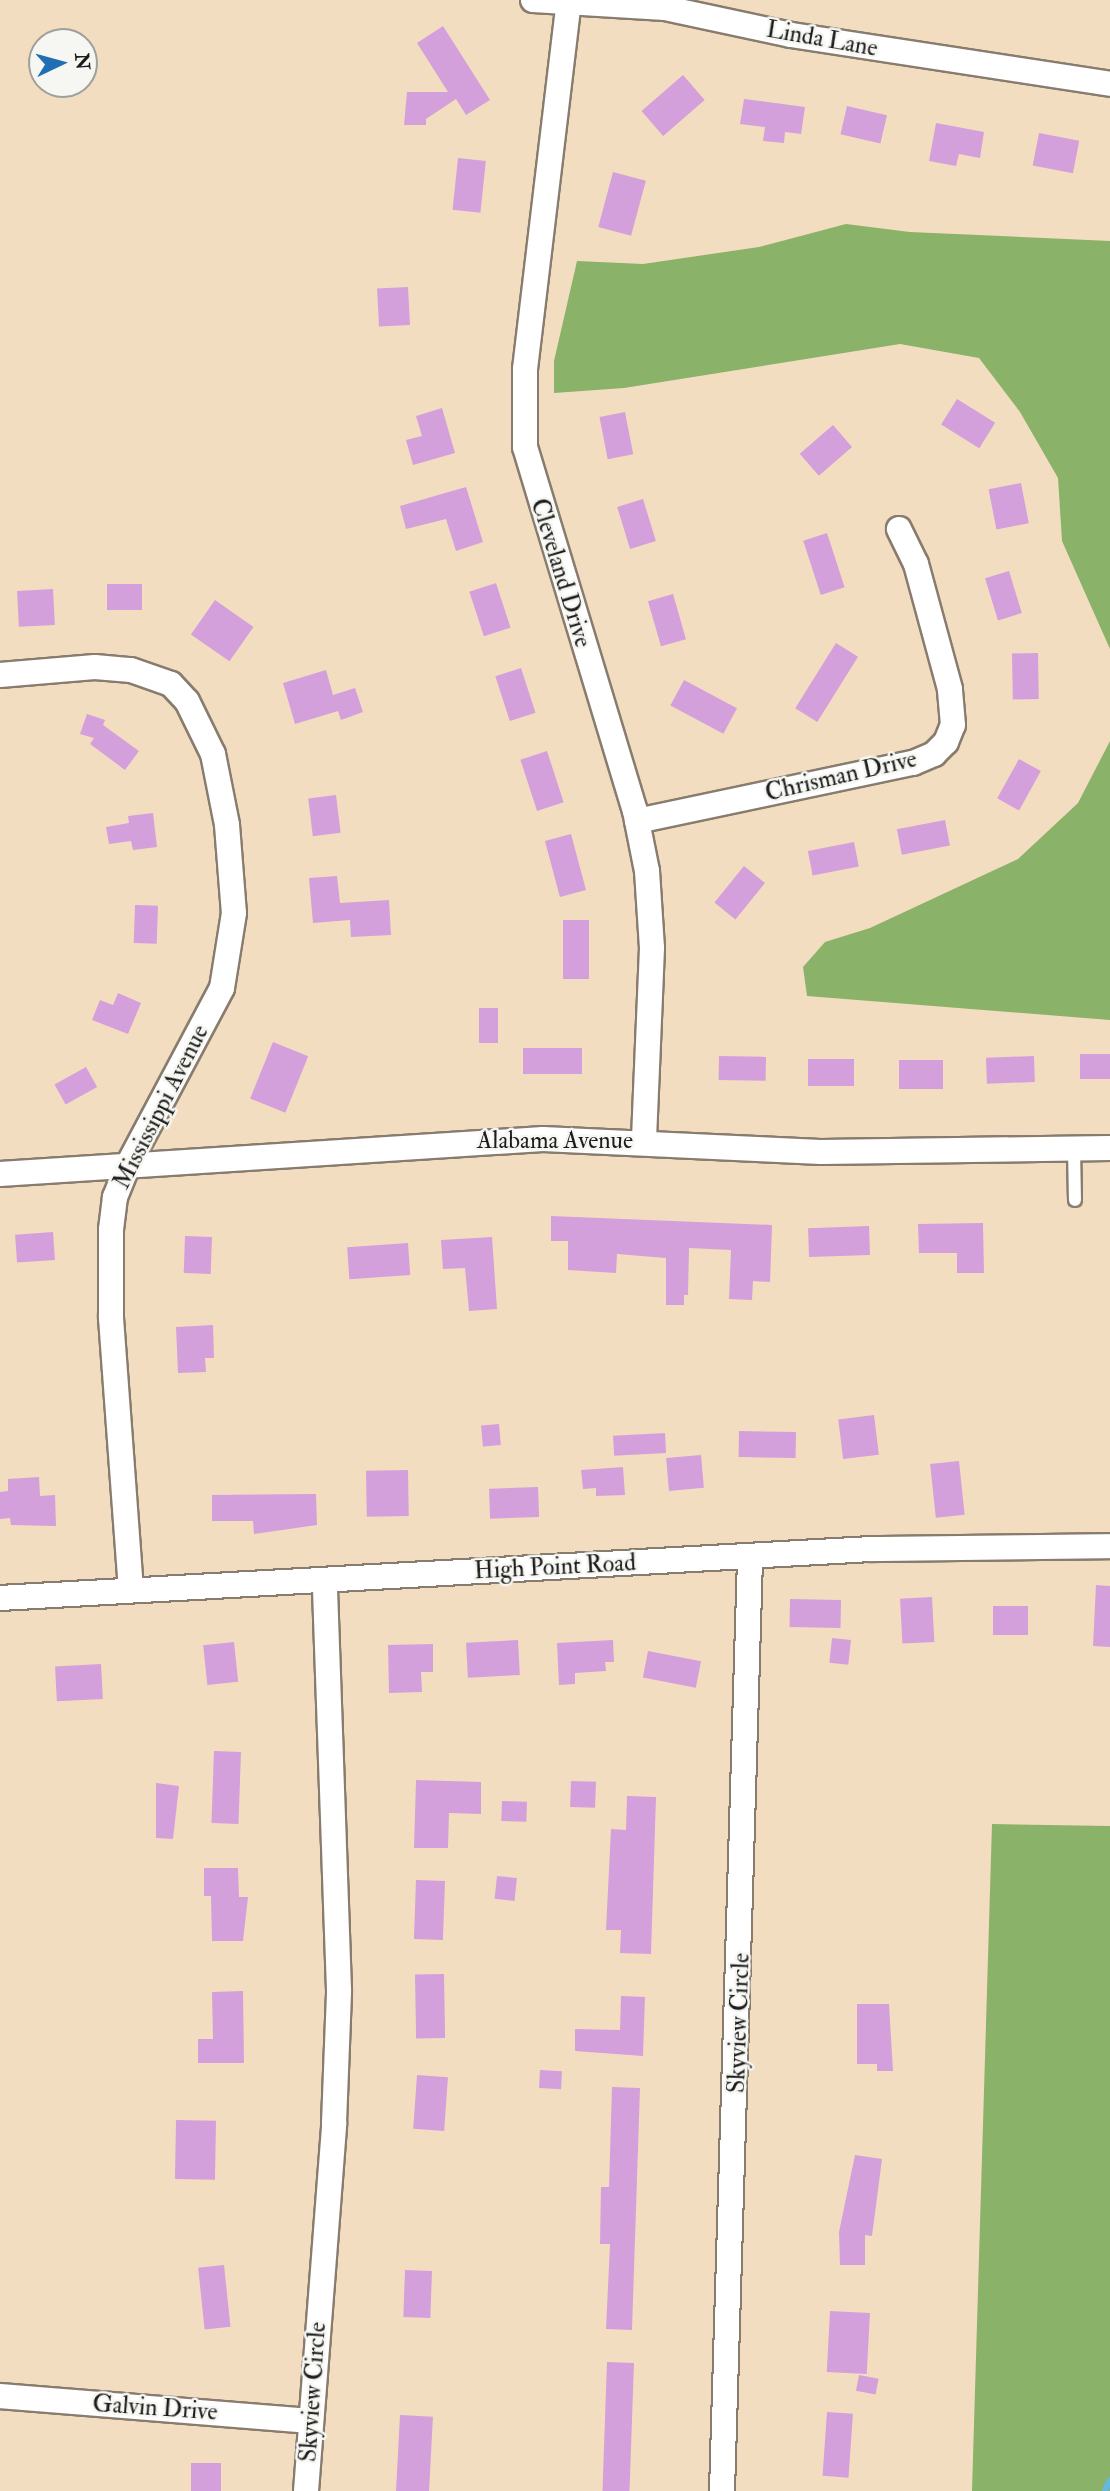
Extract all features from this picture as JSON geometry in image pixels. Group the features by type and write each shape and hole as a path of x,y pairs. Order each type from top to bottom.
{"street":[{"name":"Linda Lane","path":"533,0 604,2 665,8 791,36 1110,84"},
{"name":"Cleveland Drive","path":"569,2 525,369 526,447 637,821 652,948 644,1141"},
{"name":"Chrisman Drive","path":"637,821 912,763 934,754 946,742 953,725 950,689 916,564 900,529"},
{"name":"Mississippi Avenue","path":"0,675 95,667 131,670 171,684 187,701 213,754 227,825 234,914 222,988 128,1165 115,1197 111,1229 111,1318 131,1591"},
{"name":"Alabama Avenue","path":"0,1174 471,1141 644,1141 821,1152 1110,1148"},
{"name":"High Point Road","path":"0,1598 750,1556 1110,1546"},
{"name":"Skyview Circle","path":"722,2491 750,1556"},
{"name":"Skyview Circle","path":"306,2491 334,2123 339,1990 325,1581"},
{"name":"Galvin Drive","path":"0,2396 311,2421"}],"lane":[{"path":"1074,1149 1075,1200"}],"green space":[{"path":"846,224 910,232 1110,241 1110,649 1062,541 1058,478 1020,412 979,358 900,344 624,388 554,393 554,361 577,261 643,264 759,247"},
{"path":"1110,741 1110,1020 807,996 803,967 825,942 870,928 1018,859 1078,803"},
{"path":"992,1824 1110,1826 1110,2491 972,2491"}],"building":[{"path":"443,26 490,100 466,115 456,99 426,119 426,125 404,125 407,92 448,92 417,43"},
{"path":"683,75 705,100 663,136 641,111"},
{"path":"744,99 805,107 801,134 785,132 784,143 763,141 765,127 740,124"},
{"path":"847,106 887,115 880,143 840,134"},
{"path":"936,123 984,132 980,158 959,154 956,166 929,161"},
{"path":"1039,133 1079,141 1073,173 1033,165"},
{"path":"458,158 486,161 480,213 453,210"},
{"path":"613,172 646,181 631,236 598,227"},
{"path":"408,287 410,325 379,327 377,289"},
{"path":"957,399 995,423 979,448 941,424"},
{"path":"442,408 455,453 413,465 406,440 422,436 416,416"},
{"path":"625,412 633,454 608,459 599,417"},
{"path":"833,425 852,447 819,476 800,454"},
{"path":"1021,483 1029,523 996,530 989,489"},
{"path":"466,487 483,542 456,551 446,519 406,529 400,506"},
{"path":"643,499 656,541 630,549 617,507"},
{"path":"827,533 845,587 821,595 803,541"},
{"path":"1009,571 1022,613 998,620 985,578"},
{"path":"496,583 511,628 484,636 469,592"},
{"path":"107,584 142,584 142,610 107,610"},
{"path":"53,589 55,625 19,627 17,591"},
{"path":"673,594 686,639 661,646 648,601"},
{"path":"215,600 254,627 229,661 191,634"},
{"path":"836,643 858,657 817,722 795,708"},
{"path":"1012,653 1038,653 1039,699 1013,699"},
{"path":"521,668 536,713 510,721 495,676"},
{"path":"326,670 333,695 355,688 363,712 341,720 338,711 295,724 283,683"},
{"path":"684,680 737,708 723,734 670,706"},
{"path":"87,714 105,720 103,725 139,751 125,770 90,744 94,738 80,734"},
{"path":"547,751 564,802 537,811 520,760"},
{"path":"1019,759 1041,771 1019,810 997,798"},
{"path":"336,795 341,833 313,836 308,798"},
{"path":"153,813 157,847 133,850 131,841 109,844 106,827 129,823 128,816"},
{"path":"945,820 950,846 902,855 897,829"},
{"path":"571,834 586,890 560,897 545,841"},
{"path":"854,842 859,867 813,876 808,851"},
{"path":"744,866 765,883 735,920 714,903"},
{"path":"337,876 340,903 389,900 391,935 351,937 350,920 313,923 309,878"},
{"path":"135,905 158,906 157,944 134,943"},
{"path":"563,920 589,920 589,979 563,979"},
{"path":"118,993 141,1003 128,1034 92,1020 100,1000 113,1005"},
{"path":"479,1008 498,1008 498,1043 479,1043"},
{"path":"273,1042 308,1056 285,1113 250,1099"},
{"path":"523,1048 582,1048 582,1074 523,1074"},
{"path":"1080,1054 1110,1054 1110,1079 1080,1079"},
{"path":"719,1056 766,1057 766,1081 719,1080"},
{"path":"1034,1056 1035,1082 987,1084 986,1058"},
{"path":"808,1059 854,1059 854,1086 808,1086"},
{"path":"899,1060 943,1060 943,1089 899,1089"},
{"path":"86,1067 97,1087 66,1105 55,1084"},
{"path":"551,1216 772,1225 770,1282 753,1281 752,1300 729,1299 731,1250 689,1248 688,1295 684,1295 684,1305 666,1305 666,1258 617,1254 616,1273 568,1270 568,1241 551,1241"},
{"path":"983,1223 984,1273 957,1273 957,1253 919,1253 918,1224"},
{"path":"869,1226 870,1255 809,1257 808,1228"},
{"path":"53,1232 55,1260 17,1263 15,1235"},
{"path":"185,1236 212,1237 211,1274 184,1273"},
{"path":"492,1237 497,1309 469,1311 465,1268 443,1269 441,1240"},
{"path":"408,1243 410,1275 349,1279 347,1247"},
{"path":"213,1325 214,1358 205,1358 206,1372 178,1373 176,1327"},
{"path":"874,1415 879,1455 843,1459 838,1419"},
{"path":"499,1424 501,1445 483,1446 481,1426"},
{"path":"739,1431 796,1432 796,1458 739,1457"},
{"path":"665,1433 666,1453 614,1456 613,1436"},
{"path":"701,1455 704,1488 669,1491 666,1458"},
{"path":"959,1461 965,1515 936,1518 930,1464"},
{"path":"623,1467 625,1495 596,1496 596,1488 583,1489 581,1470"},
{"path":"408,1470 409,1516 367,1517 366,1471"},
{"path":"39,1477 40,1496 55,1495 56,1526 11,1525 10,1518 0,1519 0,1492 8,1491 8,1479"},
{"path":"538,1487 539,1517 490,1519 489,1489"},
{"path":"316,1494 317,1525 254,1534 253,1521 212,1521 212,1495"},
{"path":"1096,1585 1110,1586 1110,1647 1093,1646"},
{"path":"932,1597 934,1642 902,1644 900,1599"},
{"path":"790,1599 841,1600 841,1628 790,1627"},
{"path":"993,1606 1028,1606 1028,1635 993,1635"},
{"path":"832,1638 851,1640 848,1665 829,1663"},
{"path":"518,1640 520,1675 468,1678 466,1643"},
{"path":"613,1640 614,1662 605,1662 606,1671 575,1673 575,1684 559,1685 557,1643"},
{"path":"234,1642 238,1682 207,1685 203,1645"},
{"path":"433,1644 433,1672 421,1672 422,1692 389,1693 388,1645"},
{"path":"648,1651 701,1661 696,1688 643,1678"},
{"path":"101,1664 103,1699 57,1701 55,1666"},
{"path":"214,1751 241,1752 238,1824 211,1823"},
{"path":"416,1780 481,1782 481,1814 449,1813 448,1848 414,1848"},
{"path":"571,1781 596,1782 595,1808 570,1807"},
{"path":"156,1783 179,1786 173,1839 156,1838"},
{"path":"627,1796 656,1797 651,1954 620,1953 621,1930 606,1930 611,1829 626,1830"},
{"path":"502,1801 527,1802 526,1822 501,1821"},
{"path":"204,1868 238,1868 239,1897 248,1897 243,1941 212,1941 211,1896 204,1896"},
{"path":"497,1876 517,1878 514,1901 495,1899"},
{"path":"416,1880 445,1881 443,1940 414,1939"},
{"path":"444,1974 445,2038 416,2038 415,1975"},
{"path":"243,1991 244,2063 198,2063 198,2039 213,2039 212,1992"},
{"path":"621,1996 645,1997 643,2056 575,2051 575,2029 620,2030"},
{"path":"857,2004 889,2004 893,2071 877,2071 877,2064 857,2064"},
{"path":"540,2070 562,2071 561,2089 539,2088"},
{"path":"417,2075 448,2077 444,2131 413,2129"},
{"path":"612,2087 640,2088 632,2330 606,2329 610,2244 600,2244 601,2187 609,2187"},
{"path":"176,2120 216,2121 215,2180 175,2179"},
{"path":"855,2155 882,2159 872,2236 865,2235 865,2265 840,2265 839,2232"},
{"path":"224,2265 230,2327 205,2329 198,2268"},
{"path":"405,2270 432,2271 430,2318 403,2317"},
{"path":"830,2311 870,2313 867,2374 827,2372"},
{"path":"607,2362 634,2363 630,2491 602,2491"},
{"path":"859,2375 879,2379 876,2395 856,2391"},
{"path":"827,2412 853,2414 848,2478 823,2476"},
{"path":"400,2415 433,2417 429,2491 396,2491"},
{"path":"191,2463 221,2463 221,2491 191,2491"}],"waterway":[{"path":"1105,2491 1110,2480"}]}
